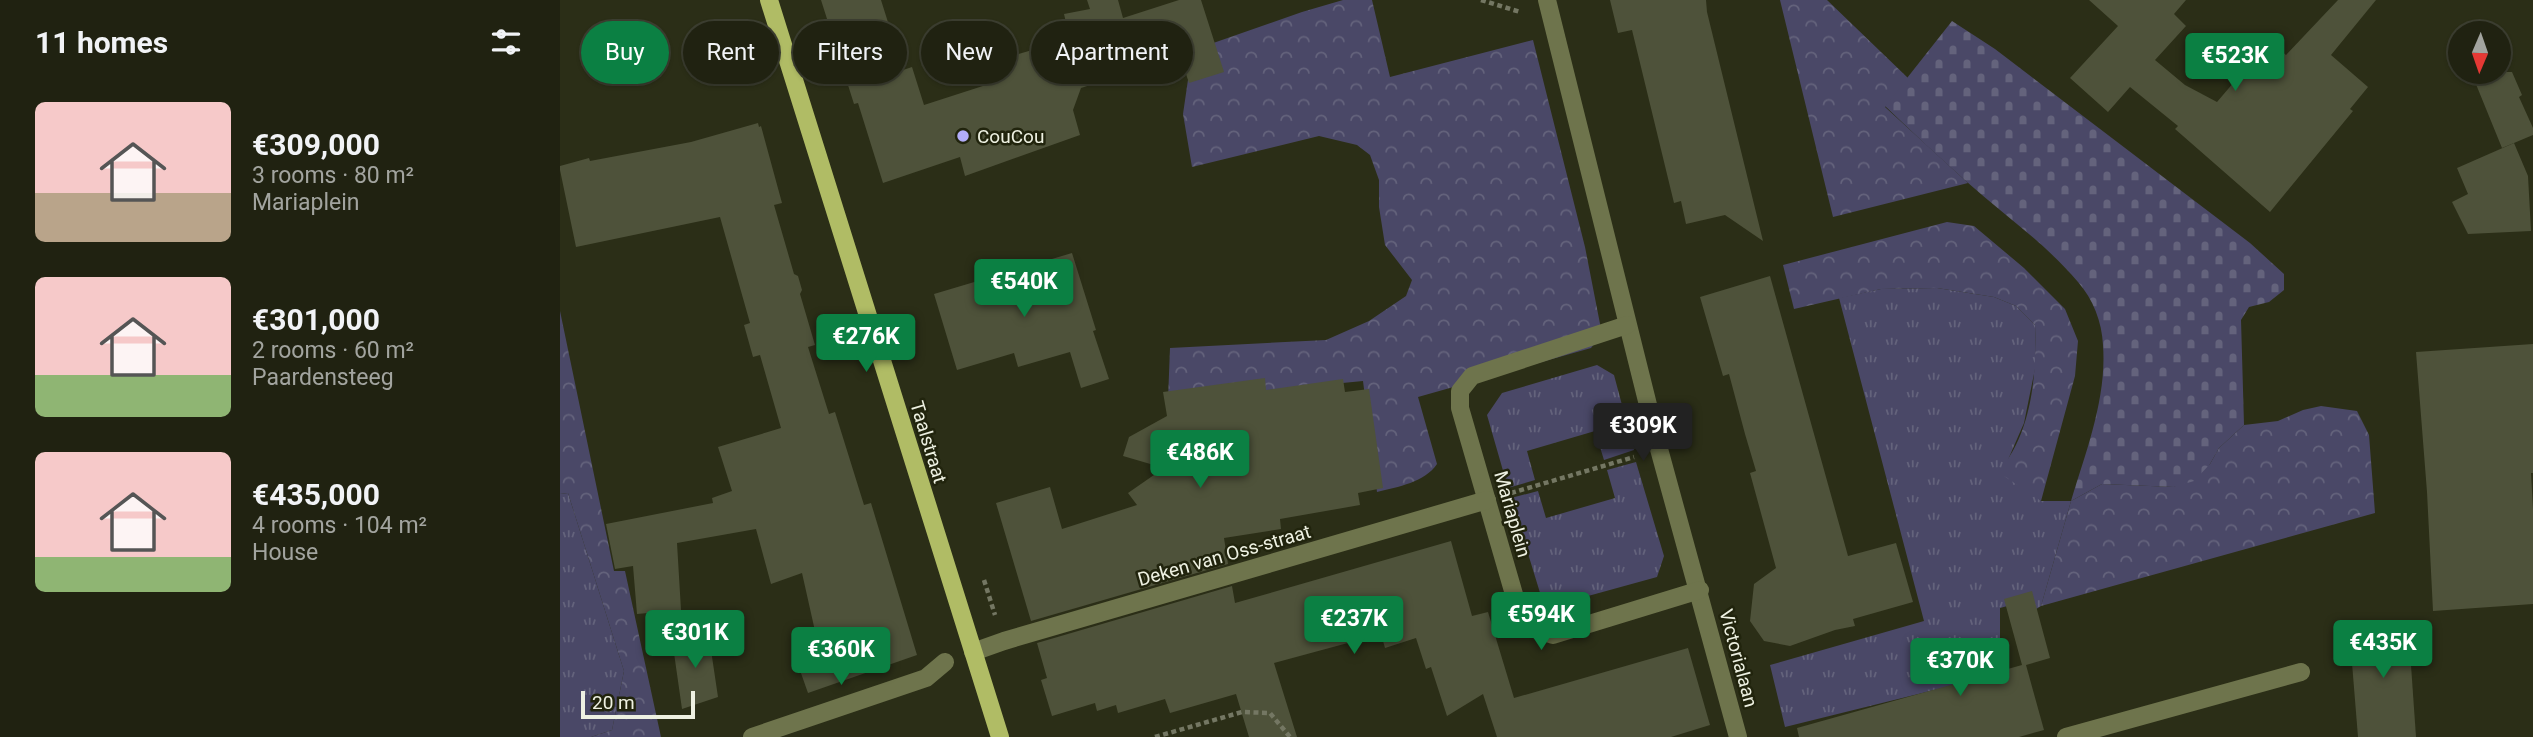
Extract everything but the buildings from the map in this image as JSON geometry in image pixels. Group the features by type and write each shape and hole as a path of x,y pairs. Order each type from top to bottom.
{"main road":[{"name":"Taalstraat","path":"769,0 1000,737"}],"street":[{"path":"1547,0 1627,325 1700,590"},
{"name":"Mariaplein","path":"1627,325 1472,376 1460,391 1460,408 1520,615 1531,628 1553,635 1700,590"},
{"name":"Deken van Oss-straat","path":"973,652 1487,500"},
{"name":"Victorialaan","path":"1700,590 1738,737"},
{"path":"752,737 926,678 945,662"},
{"path":"2066,737 2301,672"}],"path":[{"path":"1481,0 1552,21"},
{"path":"1487,500 1660,449"},
{"path":"1155,737 1242,712 1270,713 1290,737"}],"green space":[{"path":"1343,0 1372,0 1390,77 1533,40 1585,247 1602,334 1591,348 1418,397 1437,464 1418,479 1377,492 1363,381 1168,400 1170,348 1326,340 1369,321 1406,296 1412,280 1385,245 1379,207 1379,180 1370,155 1357,145 1319,136 1192,167 1183,114 1187,84 1193,84 1193,63 1199,48"},
{"path":"1780,0 1827,0 1908,78 1885,107 1968,183 1833,217"},
{"path":"1952,21 1995,49 2250,243 2284,274 2284,290 2269,302 2249,307 2241,320 2244,425 2219,448 2210,464 2194,481 2174,487 2102,484 2071,501 2094,424 2102,385 2102,336 2092,303 2078,282 2052,255 1967,182 1885,106"},
{"path":"1947,222 1974,226 2024,268 2065,309 2078,341 2075,376 2041,501 1998,472 2018,440 2033,383 2035,325 2016,306 1994,297 1937,288 1881,289 1794,309 1783,265"},
{"path":"1937,288 1994,297 2016,306 2035,325 2036,364 2024,423 2007,462 2041,501 2071,501 2041,606 2033,611 2011,605 2000,608 2000,641 2007,672 1785,727 1770,665 1924,621 1839,298 1881,289"},
{"path":"560,311 614,571 625,571 661,737 591,737 612,730 624,671 568,493 560,494"},
{"path":"1597,365 1614,375 1634,450 1604,460 1595,431 1527,451 1535,480 1508,488 1487,415 1502,393"},
{"path":"2321,406 2357,411 2369,435 2375,513 2041,606 2071,501 2102,484 2174,487 2210,464 2219,448 2244,425 2278,421 2303,410"},
{"path":"1636,462 1664,556 1657,577 1559,604 1541,596 1511,498 1538,491 1546,518 1615,498 1607,470"},
{"path":"568,493 624,671 612,730 591,737 560,737 560,494"}],"place":[{"name":"CouCou","path":"963,136"}]}
